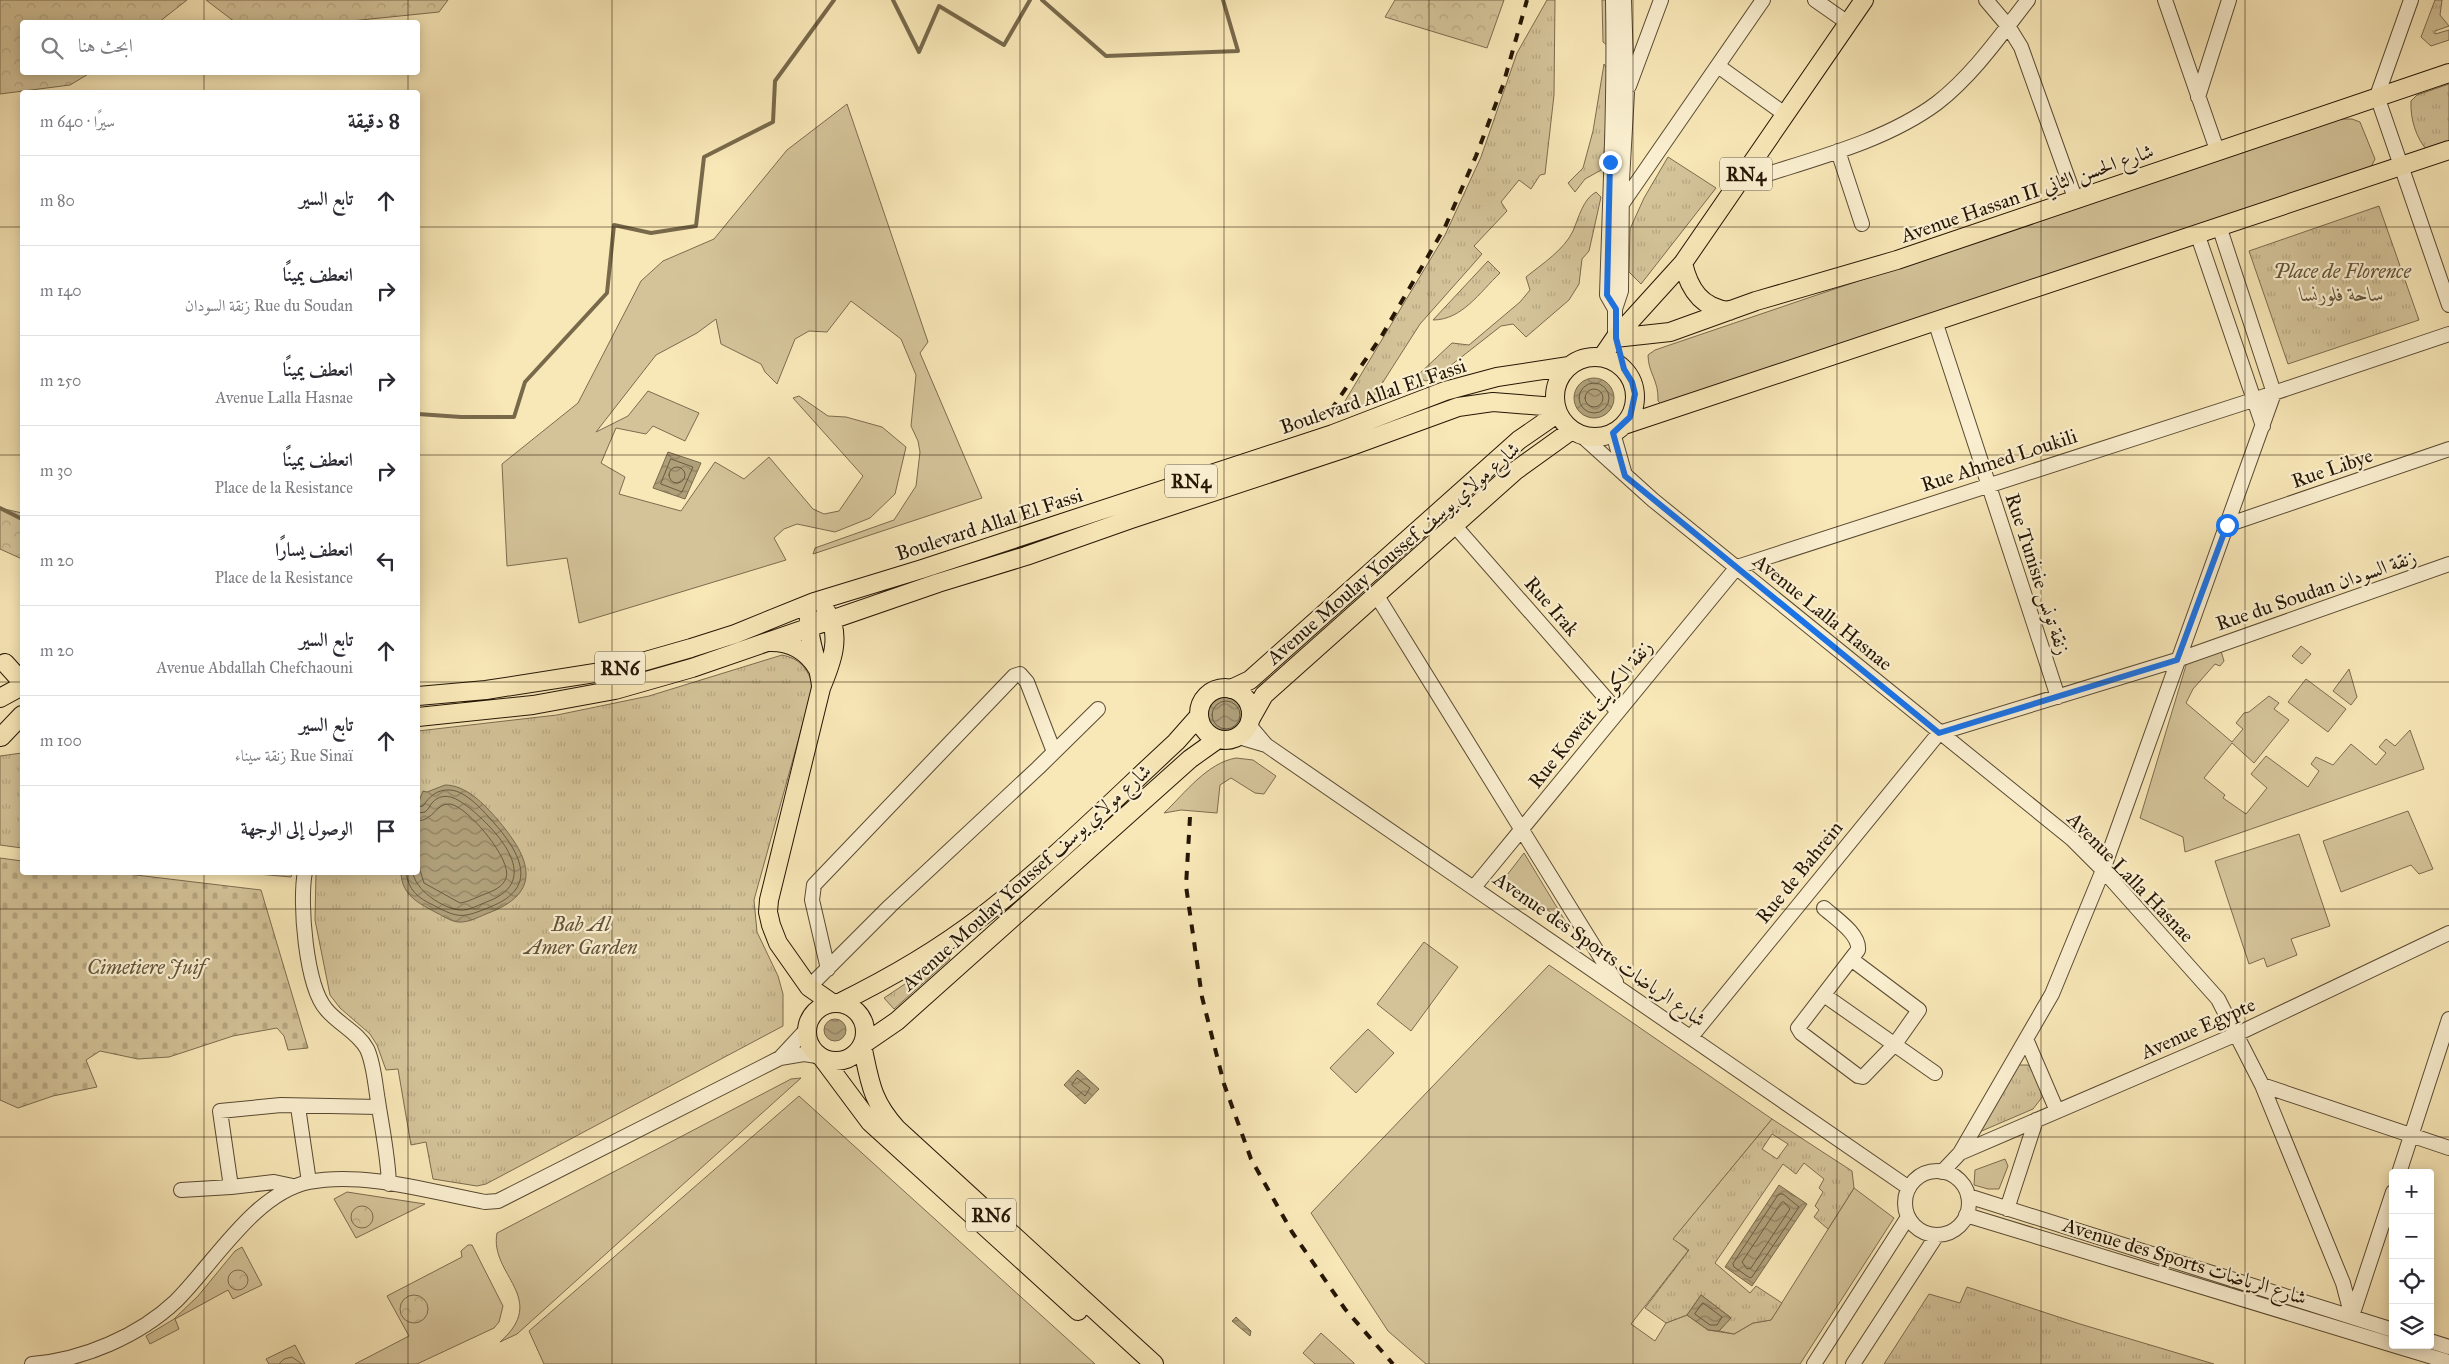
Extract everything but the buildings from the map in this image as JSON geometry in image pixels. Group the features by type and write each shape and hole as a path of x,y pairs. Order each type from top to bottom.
{"main road":[{"name":"RN4","path":"1568,366 1583,358 1602,357 1616,338 1683,263 1740,183 1864,0"},
{"name":"Avenue Hassan II شارع الحسن الثاني","path":"1616,338 1670,332 1729,311 1897,260 2075,198 2449,73"},
{"path":"1568,366 1556,385 1557,410 1577,432 1601,437 1619,429 1935,321 2449,150"},
{"path":"1683,263 1688,280 1697,297 1716,310 1729,311"},
{"path":"1616,338 1624,369 1632,382 1635,397 1633,410 1619,429"},
{"path":"1602,357 1616,362 1624,369"},
{"name":"Boulevard Allal El Fassi","path":"420,696 486,690 614,670 735,634 814,602 922,569 1333,434 1445,391 1497,377 1568,366"},
{"name":"Boulevard Allal El Fassi","path":"420,717 532,705 615,690 692,668 1342,449 1458,407 1493,402 1557,410"},
{"name":"Avenue Moulay Youssef شارع مولاي يوسف","path":"1231,689 1250,680 1519,440 1557,410"},
{"name":"Avenue Moulay Youssef شارع مولاي يوسف","path":"1246,727 1264,695 1515,471 1577,432"},
{"path":"814,602 827,612 832,620"},
{"name":"RN6","path":"814,602 809,618 809,628 820,680"},
{"name":"RN6","path":"832,620 835,629 832,655 820,680 769,900 768,912 778,943 809,987 835,1003 848,1006 861,1018 864,1027 862,1045 872,1090 877,1103 898,1129 1154,1364"},
{"path":"768,642 789,644 800,649 810,658 820,680"},
{"path":"9,664 10,692"},
{"path":"1231,689 1247,699 1246,727 1225,741 1205,731 1199,716 1202,703 1206,697 1217,690 1231,689"},
{"name":"Avenue Moulay Youssef شارع مولاي يوسف","path":"835,1003 872,987 950,939 1007,897 1176,742 1199,716"},
{"path":"0,736 20,717"},
{"path":"0,736 20,732"},
{"name":"Avenue Moulay Youssef شارع مولاي يوسف","path":"862,1045 897,1021 1190,759 1218,739"},
{"name":"RN6","path":"809,987 807,1040 870,1122 1136,1364"},
{"path":"807,1025 814,1012 822,1006 835,1003"},
{"path":"820,1057 841,1061 850,1058 862,1045"}],"street":[{"path":"1613,0 1614,108 1610,138 1607,295 1616,309"},
{"path":"1616,338 1616,309 1621,291 1622,204 1627,93 1624,0"},
{"path":"1627,93 1661,0"},
{"path":"1622,204 1763,0"},
{"path":"1815,0 1848,23"},
{"path":"1986,0 2008,26 2021,48 2075,198"},
{"path":"1740,183 1838,150 1907,123 1937,102 1964,78 2028,0"},
{"path":"2165,0 2217,150"},
{"path":"2198,97 2229,0"},
{"path":"2411,0 2377,96 2449,305"},
{"path":"1718,66 1786,115"},
{"path":"1838,150 1862,224"},
{"path":"1942,1172 1960,1153 2052,994 2103,870 2274,393 2219,226"},
{"path":"2197,234 2263,426"},
{"name":"Rue Tunisie زنقة تونس","path":"1935,321 1987,485 2058,697"},
{"name":"Rue Ahmed Loukili","path":"1737,567 2253,400 2449,334"},
{"path":"1619,429 1625,476"},
{"name":"Avenue Lalla Hasnae","path":"1577,432 1625,476 1939,733 2072,839 2103,870 2218,999 2262,1085 2344,1283 2352,1317"},
{"name":"Rue Libye","path":"2227,525 2449,449"},
{"name":"Rue Irak","path":"1455,526 1618,712"},
{"name":"Rue du Soudan زنقة السودان","path":"1939,733 2177,660 2449,564"},
{"name":"Rue Koweït زنقة الكويت","path":"1475,886 1737,567"},
{"path":"1377,596 1620,989"},
{"path":"828,969 812,900 814,885 1014,676 1020,674 1027,682 1054,752"},
{"path":"809,987 890,906 1098,709"},
{"name":"Avenue des Sports شارع الرياضات","path":"1246,727 1266,745 1475,886 1620,989 1909,1188"},
{"name":"Rue de Bahrein","path":"1690,1037 1939,733"},
{"path":"305,875 303,916 311,973 318,997 330,1014 364,1043 372,1064 388,1161 389,1184"},
{"path":"1824,908 1855,937 1858,950 1851,959 1824,995 1798,1028 1801,1033 1858,1076 1866,1075 1895,1044 1919,1010 1851,959"},
{"name":"Avenue Egypte","path":"1960,1153 2237,1034 2449,933"},
{"path":"1824,995 1935,1072"},
{"path":"2400,1169 2449,1018"},
{"path":"780,1058 807,1025"},
{"path":"2026,1039 2057,1111"},
{"path":"32,1364 56,1361 109,1344 164,1312 257,1210 275,1195 293,1186 338,1178 389,1184 485,1202 498,1201 634,1134 780,1058 804,1054 820,1057"},
{"path":"2262,1085 2449,1148"},
{"path":"231,1187 220,1111 281,1105 298,1107 379,1107"},
{"path":"298,1107 309,1182"},
{"path":"2007,1209 2036,1120"},
{"path":"1931,1172 1942,1172 1960,1181 1968,1196 1966,1216 1955,1230 1938,1235 1920,1230 1908,1217 1905,1204 1909,1188 1921,1176 1931,1172"},
{"path":"181,1190 274,1182 293,1186"},
{"name":"Avenue des Sports شارع الرياضات","path":"1968,1196 2389,1329"},
{"path":"2352,1317 2389,1204"},
{"name":"Avenue des Sports شارع الرياضات","path":"1966,1216 2389,1344"},
{"path":"1814,1364 1908,1217"},
{"path":"1853,1364 1938,1235"},
{"path":"2434,1342 2449,1347"},
{"name":"Avenue des Sports شارع الرياضات","path":"2406,1349 2449,1362"}],"green space":[{"path":"0,0 187,0 162,20 20,20 20,75 87,75 70,85 0,94"},
{"path":"206,0 448,0 439,12 361,20 232,20"},
{"path":"1395,0 1504,0 1487,48 1385,17"},
{"path":"1547,0 1555,0 1554,95 1545,174 1540,175 1531,189 1519,180 1501,202 1507,211 1474,246 1482,254 1420,324 1369,404 1336,416 1445,235 1481,157 1517,53"},
{"path":"1602,0 1608,0 1612,49 1603,42"},
{"path":"2435,0 2442,0 2440,15 2449,26 2435,31 2435,34 2449,30 2449,40 2431,46 2421,37"},
{"path":"1604,64 1609,73 1603,169 1585,179 1575,192 1568,183 1583,168 1593,131"},
{"path":"2449,84 2449,148 2428,151 2420,141 2415,128 2411,101 2417,95"},
{"path":"847,104 928,342 920,353 982,498 813,554 815,548 894,520 916,486 920,452 918,441 911,426 916,375 901,339 851,301 827,332 809,331 795,339 777,384 765,372 761,364 721,344 716,319 697,333 656,355 596,432 628,416 648,391 699,413 685,441 653,426 646,434 616,428 601,463 625,477 619,494 681,511 715,462 744,479 769,457 813,509 824,514 839,511 863,476 793,398 799,396 828,416 846,417 882,427 906,447 895,494 870,518 835,532 797,524 784,529 774,538 786,560 579,623 567,558 507,566 502,464 578,403 641,281 663,261 714,239 787,150"},
{"path":"2335,119 2352,119 2360,122 2375,159 2370,169 1664,407 1658,401 1657,387 1648,361 1648,355 1655,350"},
{"path":"1668,157 1716,188 1641,284 1629,272 1630,229 1644,198"},
{"path":"1596,192 1601,197 1589,251 1582,259 1579,284 1569,300 1526,337 1513,324 1501,326 1436,377 1426,381 1421,379 1419,374 1452,343 1469,345 1520,302 1530,290 1526,277 1552,256 1569,238 1579,214 1588,199"},
{"name":"Place de Florence ساحة فلورنسا","path":"2379,206 2419,320 2288,364 2249,251"},
{"path":"1488,261 1500,273 1462,310 1443,319 1433,320"},
{"path":"0,508 20,513 20,558 0,549"},
{"path":"2301,646 2311,654 2302,664 2292,656"},
{"path":"2221,651 2224,661 2220,666 2215,664 2193,689 2186,703 2232,742 2243,729 2236,723 2244,713 2249,712 2269,696 2279,703 2274,709 2289,720 2254,763 2232,743 2204,778 2225,795 2223,798 2246,814 2267,788 2251,774 2266,756 2308,787 2319,771 2311,764 2316,757 2333,765 2351,744 2376,765 2386,753 2379,747 2386,739 2395,746 2410,730 2424,769 2185,852 2183,837 2140,818 2187,662"},
{"name":"Bab Al Amer Garden","path":"782,655 799,662 809,675 813,687 754,900 757,932 778,976 783,994 783,1026 486,1184 477,1186 433,1179 426,1142 411,1145 398,1069 386,1070 377,1045 370,1034 340,1008 330,995 315,920 316,875 420,875 420,731 557,715 649,696"},
{"path":"2349,669 2357,697 2351,705 2333,691"},
{"path":"2306,679 2346,709 2328,732 2288,702"},
{"path":"20,753 20,848 0,845 0,756"},
{"path":"1236,758 1253,760 1276,776 1264,794 1255,793 1231,778 1220,785 1217,813 1181,810 1164,813 1206,772 1225,761"},
{"path":"2408,811 2433,869 2419,874 2411,865 2341,892 2323,841"},
{"path":"2299,834 2330,926 2291,939 2297,955 2267,967 2264,958 2249,964 2215,861"},
{"path":"1524,853 1567,924 1504,879"},
{"name":"Cimetiere Juif","path":"0,858 20,861 20,875 136,875 261,890 308,1048 288,1050 284,1036 277,1028 233,1036 169,1057 138,1059 100,1051 86,1060 97,1087 53,1096 18,1108 0,1100"},
{"path":"268,875 291,875 291,877"},
{"path":"1424,942 1458,967 1411,1031 1377,1004"},
{"path":"948,955 950,959 894,1009 884,998"},
{"path":"1549,965 1772,1119 1674,1238 1688,1251 1631,1324 1655,1341 1666,1323 1687,1315 1708,1330 1734,1334 1753,1323 1771,1320 1854,1188 1894,1218 1800,1364 1426,1364 1388,1331 1311,1213"},
{"path":"1368,1029 1394,1053 1356,1093 1330,1068"},
{"path":"2011,1065 2028,1065 2038,1077 2043,1096 2033,1109 1970,1136"},
{"path":"801,1078 517,1334 500,1342 514,1326 520,1312 519,1299 501,1262 497,1248 497,1233 791,1079"},
{"path":"799,1096 1095,1364 544,1364 529,1331"},
{"path":"1772,1119 1852,1171 1854,1188 1828,1229 1814,1217 1819,1210 1815,1206 1823,1192 1819,1188 1824,1179 1804,1163 1796,1174 1783,1164 1715,1263 1750,1293 1756,1286 1782,1303 1771,1320 1753,1323 1734,1334 1719,1331 1730,1317 1701,1295 1687,1315 1666,1323 1645,1308 1689,1250 1673,1239","holes":["1772,1134 1788,1144 1777,1159 1762,1149"]},
{"path":"2005,1159 2008,1166 1999,1189 1988,1189 1974,1185 1975,1170"},
{"path":"347,1192 425,1204 356,1238 334,1199"},
{"path":"362,1206 370,1209 373,1217 370,1225 362,1228 354,1225 351,1217 354,1209"},
{"path":"468,1245 472,1245 503,1306 499,1322 494,1328 417,1364 355,1364 409,1336 387,1296 462,1257 461,1251"},
{"path":"242,1247 262,1285 233,1299 228,1290 175,1319 179,1329 150,1344 146,1336 174,1319 198,1296 235,1251"},
{"path":"238,1270 245,1273 248,1280 245,1287 238,1290 231,1287 228,1280 231,1273"},
{"path":"1967,1287 2080,1324 2214,1364 1884,1364 1929,1294 1960,1303"},
{"path":"414,1295 424,1299 428,1309 424,1319 414,1323 404,1319 400,1309 404,1299"},
{"path":"1321,1333 1354,1364 1315,1364 1303,1353"},
{"path":"295,1345 305,1364 269,1364 266,1359"},
{"path":"292,1357 302,1364 279,1364 284,1359"}],"water":[{"path":"1598,378 1605,381 1611,387 1614,398 1613,406 1605,415 1598,418 1590,418 1583,415 1575,406 1574,394 1577,387 1586,379"},
{"path":"668,452 701,463 685,499 653,488"},
{"path":"1226,696 1239,702 1245,715 1239,728 1226,734 1213,728 1207,715 1213,702"},
{"path":"445,785 460,788 474,796 486,807 508,832 523,858 526,870 525,882 519,893 508,903 491,912 462,922 449,920 418,902 408,893 404,887 401,875 420,875 420,800 423,791 427,792"},
{"path":"831,1019 839,1019 846,1026 846,1034 839,1041 831,1041 824,1034 824,1026"},
{"path":"1078,1070 1099,1089 1085,1104 1064,1085"},
{"path":"1779,1185 1807,1204 1752,1286 1725,1267"},
{"path":"1701,1295 1731,1318 1719,1331 1708,1330 1687,1315"},
{"path":"1236,1317 1251,1331 1250,1336 1232,1321"}],"waterway":[{"path":"420,414 461,417 514,417 525,382 607,293 614,225 651,233 696,226 704,157 773,122 775,81 834,0"},
{"path":"893,0 919,52 939,6 1004,45 1030,0"},
{"path":"1042,0 1106,56 1238,51 1223,0"},
{"path":"0,508 20,518"}],"railway":[{"path":"1331,410 1381,337 1445,227 1476,156 1503,85 1527,0"},
{"path":"1190,817 1186,886 1202,997 1224,1084 1251,1159 1292,1232 1345,1309 1393,1364"}],"route":[{"path":"1610,162 1607,295 1616,309 1616,338 1624,369 1629,375 1635,394 1630,417 1621,428 1613,433 1625,476 1939,733 2177,660 2227,525"}]}
